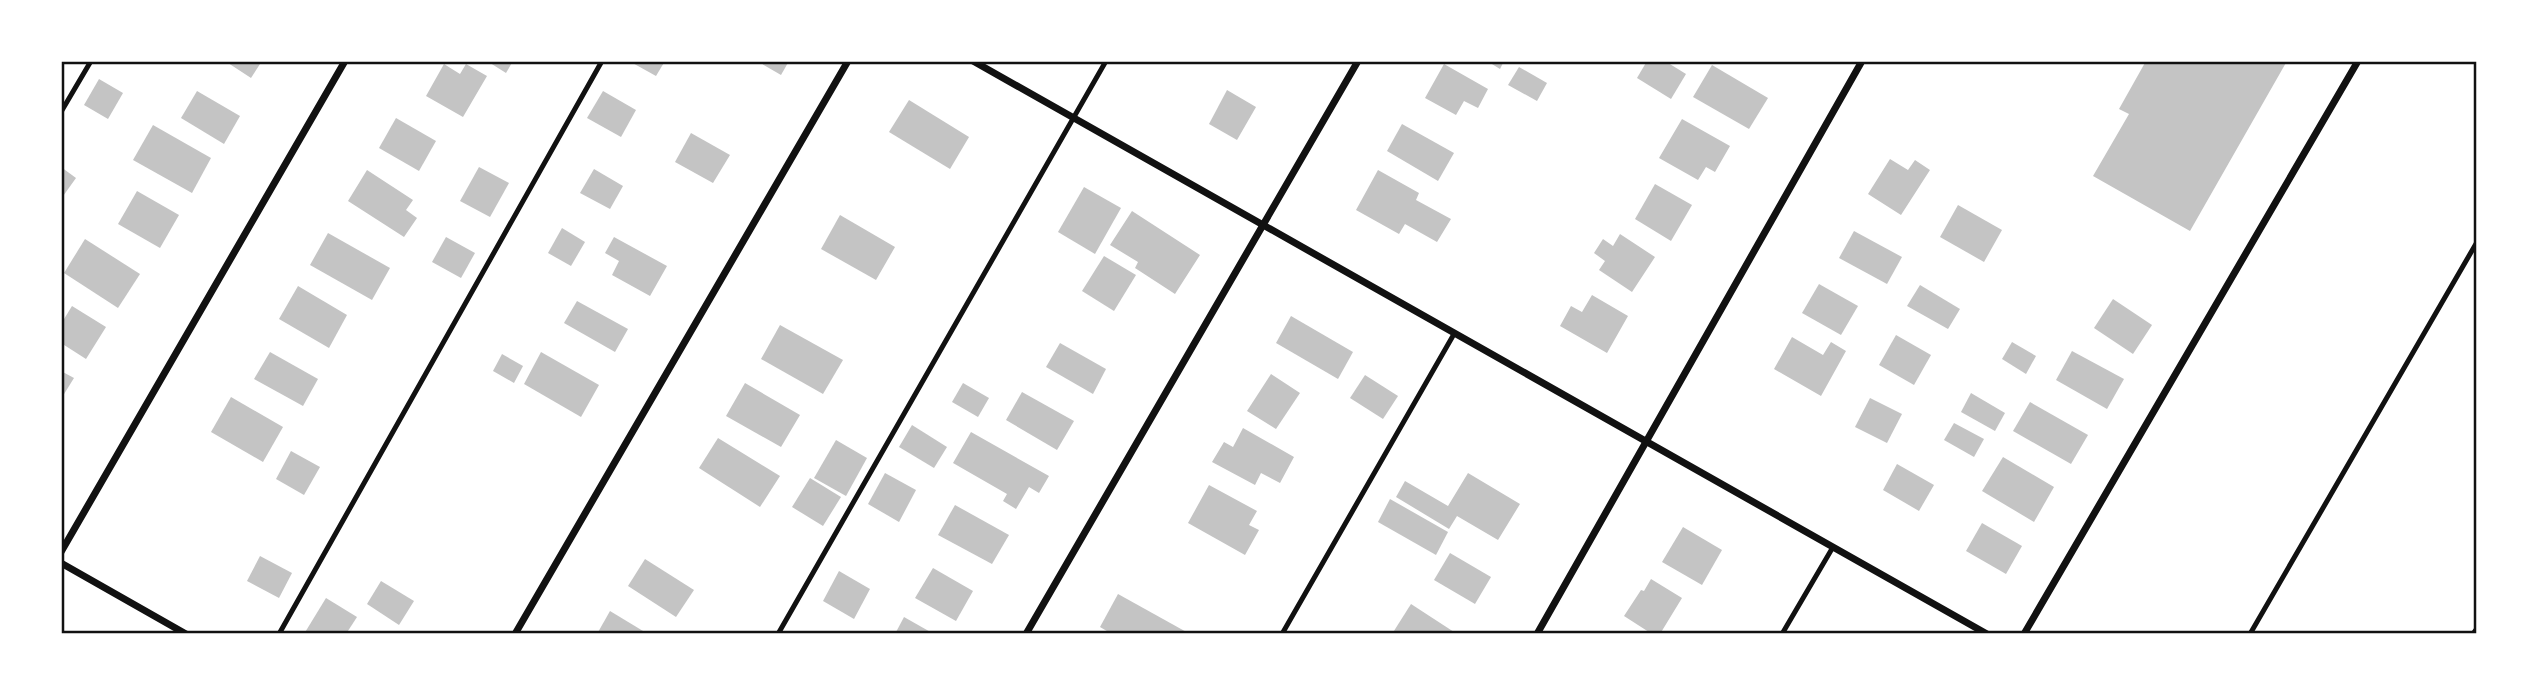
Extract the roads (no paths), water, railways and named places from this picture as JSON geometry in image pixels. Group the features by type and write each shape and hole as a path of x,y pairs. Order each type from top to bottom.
{"street":[{"path":"61,552 345,61"},
{"path":"515,634 848,61"},
{"path":"973,61 1987,634"},
{"path":"1026,634 1359,61"},
{"path":"1537,634 1862,61"},
{"path":"2024,634 2357,61"},
{"path":"61,563 186,634"}],"lane":[{"path":"61,112 91,61"},
{"path":"279,634 601,61"},
{"path":"778,634 1106,61"},
{"path":"2250,634 2477,242"},
{"path":"1282,634 1454,334"},
{"path":"1782,634 1833,547"}]}
